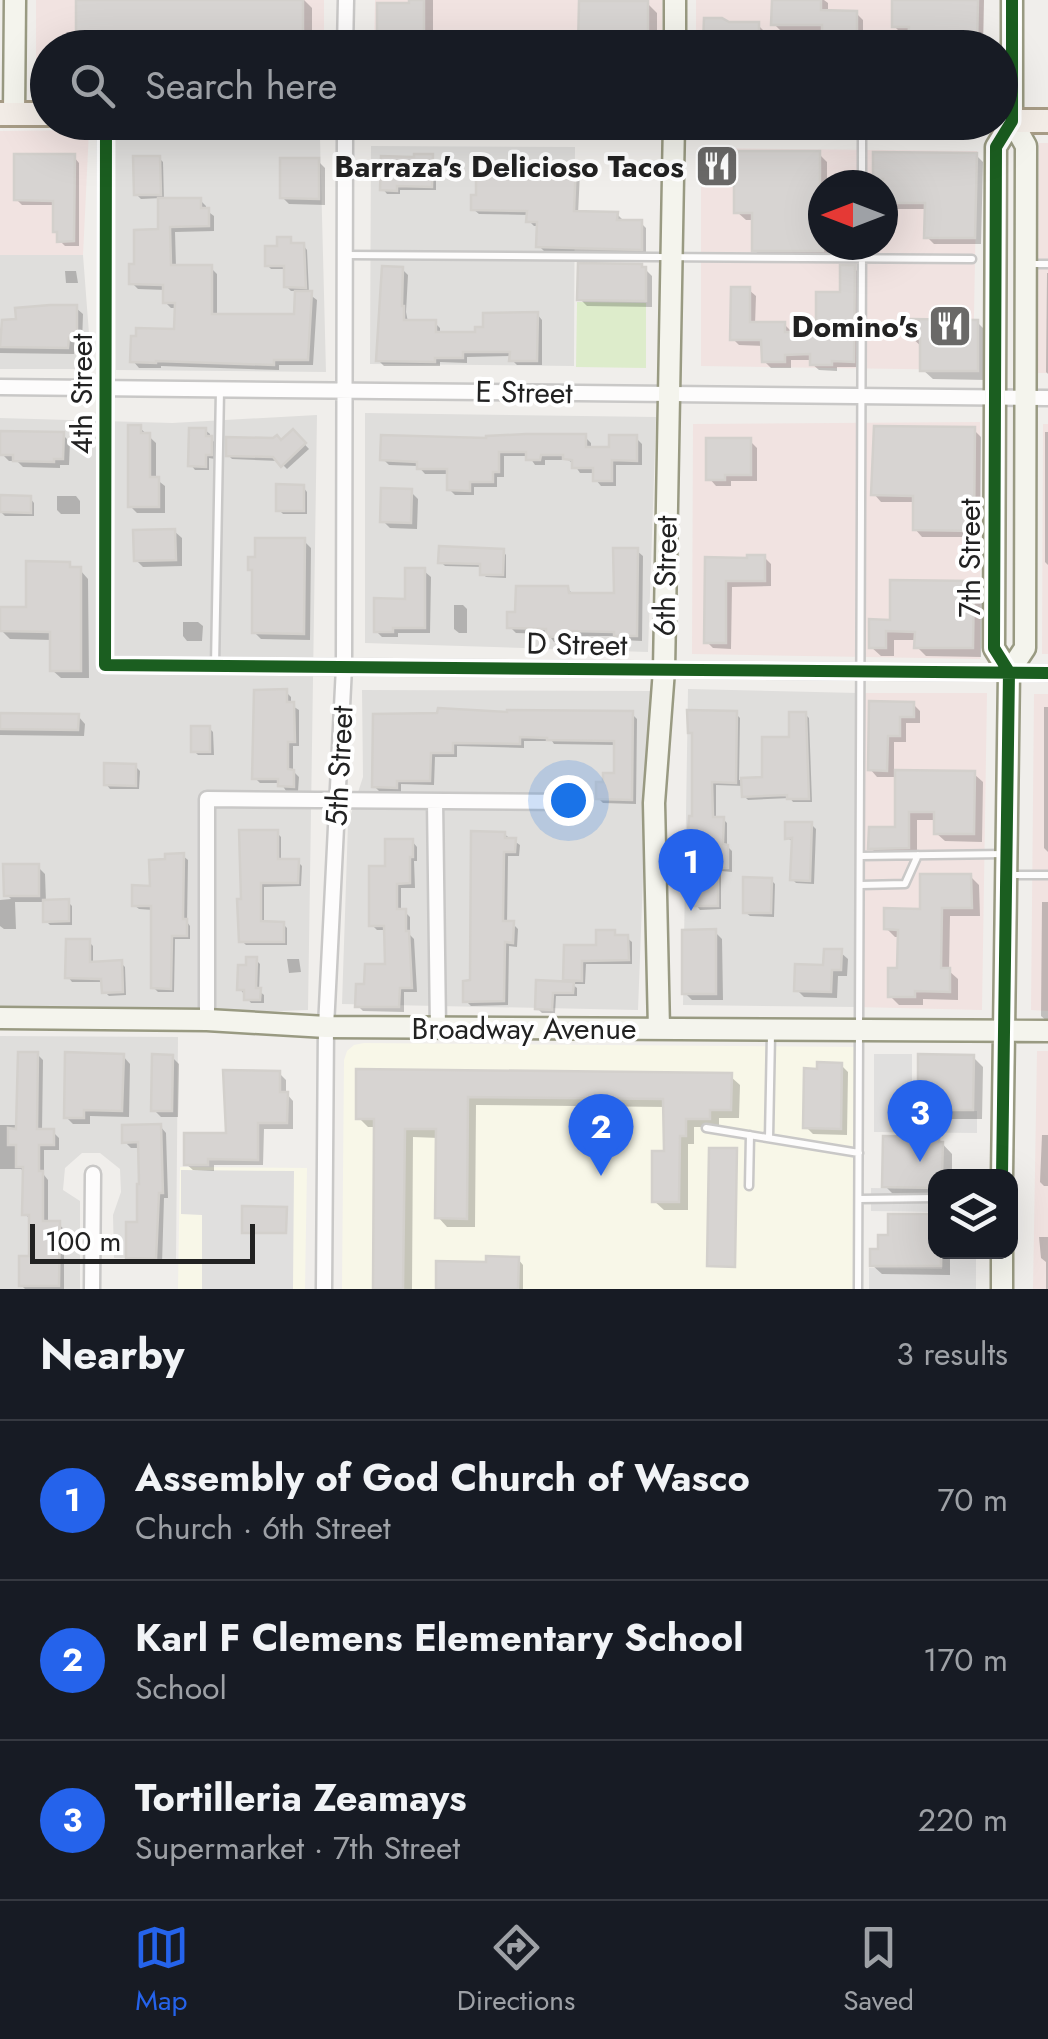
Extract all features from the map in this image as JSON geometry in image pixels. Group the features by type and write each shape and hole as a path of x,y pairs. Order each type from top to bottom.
{"main road":[{"path":"1018,121 1048,121"}],"street":[{"path":"7,114 15,0"},
{"path":"345,30 346,0"},
{"path":"675,30 676,0"},
{"name":"7th Street","path":"1011,30 1012,0"},
{"name":"7th Street","path":"1002,1169 1009,672 1025,648 1025,398 1037,264 1026,146 1018,136"},
{"name":"4th Street","path":"105,665 106,140"},
{"name":"5th Street","path":"324,1289 326,1027 344,667 345,140"},
{"name":"6th Street","path":"659,1029 654,802 664,670 674,140"},
{"name":"7th Street","path":"999,140 994,648 1009,672"},
{"name":"E Street","path":"0,386 1048,398"},
{"name":"D Street","path":"105,665 1048,673"},
{"path":"207,1020 208,799 571,802"},
{"path":"435,801 438,1028"},
{"name":"Broadway Avenue","path":"0,1018 207,1020 326,1027 1048,1031"},
{"path":"92,1174 92,1289"},
{"path":"1002,1259 1002,1289"}],"lane":[{"path":"862,140 862,170"},
{"path":"345,255 808,258"},
{"path":"898,259 972,259"},
{"path":"858,1289 862,260"},
{"path":"216,666 220,388"},
{"path":"861,856 1006,854"},
{"path":"861,885 905,884 918,856"},
{"path":"1005,876 1048,875"},
{"path":"769,1138 771,1030"},
{"path":"706,1128 859,1153"},
{"path":"749,1186 750,1135"},
{"path":"859,1199 928,1198"}],"shaded area":[{"path":"36,0 324,0 324,30 36,30"},
{"path":"375,0 662,0 662,30 374,30"},
{"path":"696,0 984,0 983,30 696,30"},
{"path":"0,131 30,131 30,140 89,140 83,255 0,255"},
{"path":"116,140 320,140 326,372 116,370"},
{"path":"1039,143 1048,143 1048,373 1038,373"},
{"path":"371,146 575,147 574,366 370,364"},
{"path":"701,148 977,151 973,370 701,366"},
{"path":"0,255 83,255 91,360 82,369 0,369"},
{"path":"365,413 656,417 648,652 365,643"},
{"path":"317,415 308,1010 170,1015 0,1014 0,418 172,423"},
{"path":"980,422 980,659 692,654 693,424"},
{"path":"1043,424 1048,424 1048,654 1042,654"},
{"path":"688,689 858,693 856,1007 683,1005"},
{"path":"362,690 650,691 638,1010 342,1004 348,823 363,777"},
{"path":"858,693 987,693 982,1010 856,1007"},
{"path":"1034,694 1048,694 1048,1011 1031,1010"},
{"path":"0,1036 178,1037 176,1259 114,1258 113,1215 121,1192 120,1169 100,1153 82,1153 65,1168 63,1190 80,1201 80,1289 0,1289"},
{"path":"354,1045 861,1047 858,1289 342,1289 344,1060"},
{"path":"1037,1051 1048,1051 1048,1289 1033,1289"},
{"path":"874,1054 912,1054 912,1111 977,1111 977,1133 874,1132"},
{"path":"180,1167 307,1168 305,1289 178,1289"},
{"path":"181,1170 294,1171 293,1289 202,1289 202,1215 181,1214"},
{"path":"871,1188 928,1189 928,1212 871,1211"},
{"path":"943,1259 976,1259 976,1289 869,1289 869,1268 942,1269"}],"green space":[{"path":"577,302 646,303 646,368 576,367"}],"building":[{"path":"76,0 303,0 303,30 76,30"},
{"path":"424,0 424,30 377,30 377,3"},
{"path":"772,0 821,0 821,10 857,11 857,30 771,25"},
{"path":"892,0 978,0 977,30 892,27"},
{"path":"579,1 648,1 648,30 578,30"},
{"path":"704,18 759,22 759,30 704,30"},
{"path":"735,151 820,151 820,170 808,170 808,251 752,251 752,213 734,213 734,176 705,176 705,156 734,156"},
{"path":"873,152 977,153 975,238 924,238 925,203 898,203 898,170 873,170"},
{"path":"14,154 75,154 74,241 57,242 57,232 53,232 53,201 14,200"},
{"path":"433,154 432,187 397,186 397,191 380,190 381,156"},
{"path":"133,156 160,156 161,195 134,195"},
{"path":"280,158 319,158 319,199 280,198"},
{"path":"476,163 576,164 574,211 618,212 617,220 642,220 642,250 536,247 537,222 526,222 527,211 471,210 471,195 476,195"},
{"path":"158,198 201,198 201,208 209,208 209,226 170,227 171,265 212,265 212,314 294,314 295,291 312,291 308,360 274,360 274,365 130,362 131,336 136,336 136,328 174,329 175,303 163,303 163,285 129,284 129,264 134,264 134,230 158,229"},
{"path":"277,237 291,237 291,243 304,243 306,288 284,287 284,266 265,266 265,246 277,246"},
{"path":"578,263 642,264 646,267 646,301 577,300"},
{"path":"840,265 855,265 854,362 810,365 810,354 785,355 785,362 762,362 761,340 730,340 731,287 750,287 750,322 785,322 785,332 816,332 816,292 840,292"},
{"path":"382,266 403,267 404,320 436,320 436,332 475,332 475,327 483,327 483,313 538,312 537,361 509,361 510,352 463,352 463,358 435,358 435,362 376,361"},
{"path":"77,305 77,338 69,338 68,348 0,347 2,320 16,319 15,308"},
{"path":"909,319 978,320 978,371 920,371 920,338 909,338"},
{"path":"128,425 141,425 141,433 150,433 150,477 159,477 159,507 128,507"},
{"path":"874,426 975,427 974,531 913,530 913,496 871,495"},
{"path":"189,428 206,428 206,436 212,436 212,455 206,455 206,467 188,466"},
{"path":"293,429 306,443 281,467 273,457 226,456 226,437 277,435 281,440"},
{"path":"0,431 64,432 63,459 13,461 13,455 0,455"},
{"path":"586,434 586,447 609,447 609,435 637,435 637,461 612,460 612,481 593,481 593,468 572,468 572,460 563,459 563,455 526,460 526,452 499,452 499,472 493,472 493,482 470,482 470,491 447,490 447,469 417,469 417,462 380,460 381,435 486,438"},
{"path":"706,438 751,438 751,475 706,480"},
{"path":"276,484 304,485 304,511 276,511"},
{"path":"381,488 412,489 411,523 380,522"},
{"path":"0,495 31,496 31,513 0,512"},
{"path":"175,529 176,560 134,561 133,530"},
{"path":"255,538 305,538 304,634 252,633 252,570 248,570 248,557 255,557"},
{"path":"439,546 504,549 503,575 480,575 480,564 438,563"},
{"path":"613,548 638,548 637,636 569,631 570,636 546,637 546,629 507,628 507,612 515,612 516,586 568,586 569,593 614,593"},
{"path":"765,555 765,581 726,581 726,643 704,643 705,557"},
{"path":"26,561 70,562 70,567 81,567 81,671 50,671 50,632 0,631 0,607 26,607"},
{"path":"405,568 425,568 425,628 374,632 374,598 405,599"},
{"path":"890,580 974,581 973,648 914,648 915,632 886,631 886,648 869,648 869,619 890,620"},
{"path":"287,689 287,702 294,702 295,742 288,742 288,769 294,770 294,787 278,786 278,779 252,779 254,690"},
{"path":"869,701 914,702 914,717 900,717 900,736 888,736 887,771 868,770"},
{"path":"438,708 633,711 632,800 596,799 596,782 603,782 603,773 614,773 614,741 520,737 520,744 453,743 453,753 431,753 430,781 397,781 397,788 372,787 373,714 437,713"},
{"path":"687,710 737,711 736,783 712,782 713,817 724,817 723,844 728,845 728,868 718,868 718,906 694,906 688,833 692,816 692,733 688,733"},
{"path":"789,712 806,712 809,799 787,799 787,795 742,797 741,778 762,777 762,737 789,737"},
{"path":"0,713 79,714 78,730 0,729"},
{"path":"191,726 210,726 210,752 191,752"},
{"path":"104,763 136,764 136,786 104,785"},
{"path":"895,770 975,771 974,834 934,834 934,812 909,812 909,848 868,849 869,827 895,827"},
{"path":"785,822 812,822 810,881 790,880 792,838 785,839"},
{"path":"239,830 278,830 278,859 299,859 298,883 261,883 261,921 284,922 284,942 239,942"},
{"path":"471,831 505,832 505,838 516,838 515,852 504,852 503,921 514,921 513,943 505,942 504,1001 463,1002 463,981 470,980"},
{"path":"385,839 413,839 410,883 397,884 397,909 406,909 412,988 400,988 399,1007 355,1007 356,984 364,984 365,964 385,964 384,926 369,926 369,866 385,866"},
{"path":"184,853 183,919 187,919 187,936 172,936 171,989 151,988 151,906 132,906 132,885 150,886 149,860"},
{"path":"3,864 39,864 39,896 4,896"},
{"path":"920,874 971,874 972,908 942,908 941,968 950,968 950,992 915,991 915,997 888,997 888,968 897,968 898,930 884,929 884,908 920,909"},
{"path":"743,877 772,878 771,913 743,913"},
{"path":"69,899 69,921 43,922 43,900"},
{"path":"716,929 716,994 682,994 682,930"},
{"path":"596,930 628,935 629,960 582,961 582,981 563,980 564,945 596,945"},
{"path":"66,939 90,939 90,962 122,960 123,992 102,993 101,979 65,978"},
{"path":"824,949 842,949 841,970 832,970 831,992 794,991 795,964 823,965"},
{"path":"246,957 257,957 256,988 261,988 260,1000 244,1000 244,990 237,990 238,965 246,965"},
{"path":"536,980 574,982 573,993 553,993 552,1010 535,1009"},
{"path":"18,1052 38,1052 37,1129 54,1129 54,1145 39,1145 39,1171 43,1171 43,1221 60,1221 59,1286 19,1286 19,1256 29,1256 29,1215 22,1215 23,1167 16,1167 16,1145 8,1145 8,1128 16,1129"},
{"path":"65,1052 124,1054 122,1111 84,1110 84,1118 64,1118"},
{"path":"152,1054 173,1055 172,1111 151,1111"},
{"path":"918,1054 974,1055 973,1110 918,1110"},
{"path":"817,1062 842,1063 841,1129 803,1128 804,1068 817,1069"},
{"path":"356,1069 732,1073 731,1110 710,1110 710,1119 686,1119 686,1136 680,1136 679,1202 652,1202 652,1151 664,1151 663,1099 468,1097 467,1219 435,1218 436,1129 405,1129 403,1289 373,1289 374,1119 356,1119"},
{"path":"223,1070 280,1071 280,1092 288,1092 287,1123 258,1123 258,1160 208,1159 208,1165 184,1165 184,1133 226,1133"},
{"path":"161,1124 163,1193 159,1193 156,1259 126,1258 126,1222 137,1222 138,1142 122,1143 122,1125"},
{"path":"883,1136 939,1137 939,1142 943,1142 942,1169 928,1169 928,1188 882,1187"},
{"path":"709,1148 737,1148 735,1267 707,1266"},
{"path":"242,1206 287,1207 286,1233 242,1233"},
{"path":"888,1214 928,1214 928,1259 941,1259 941,1266 870,1266 870,1249 878,1249 878,1235 888,1235"},
{"path":"486,1256 519,1257 518,1289 436,1289 436,1261 486,1262"}],"cycle path":[{"path":"1012,0 1012,30"},
{"path":"106,140 105,665 1048,673"},
{"path":"1000,140 996,147 994,648 1009,672 1002,1169"}],"place":[{"name":"Barraza's Delicioso Tacos","path":"717,166"},
{"name":"Domino's","path":"950,326"},
{"name":"Assembly of God Church of Wasco","path":"691,911"},
{"name":"Tortilleria Zeamays","path":"920,1162"},
{"name":"Karl F Clemens Elementary School","path":"601,1176"}]}
